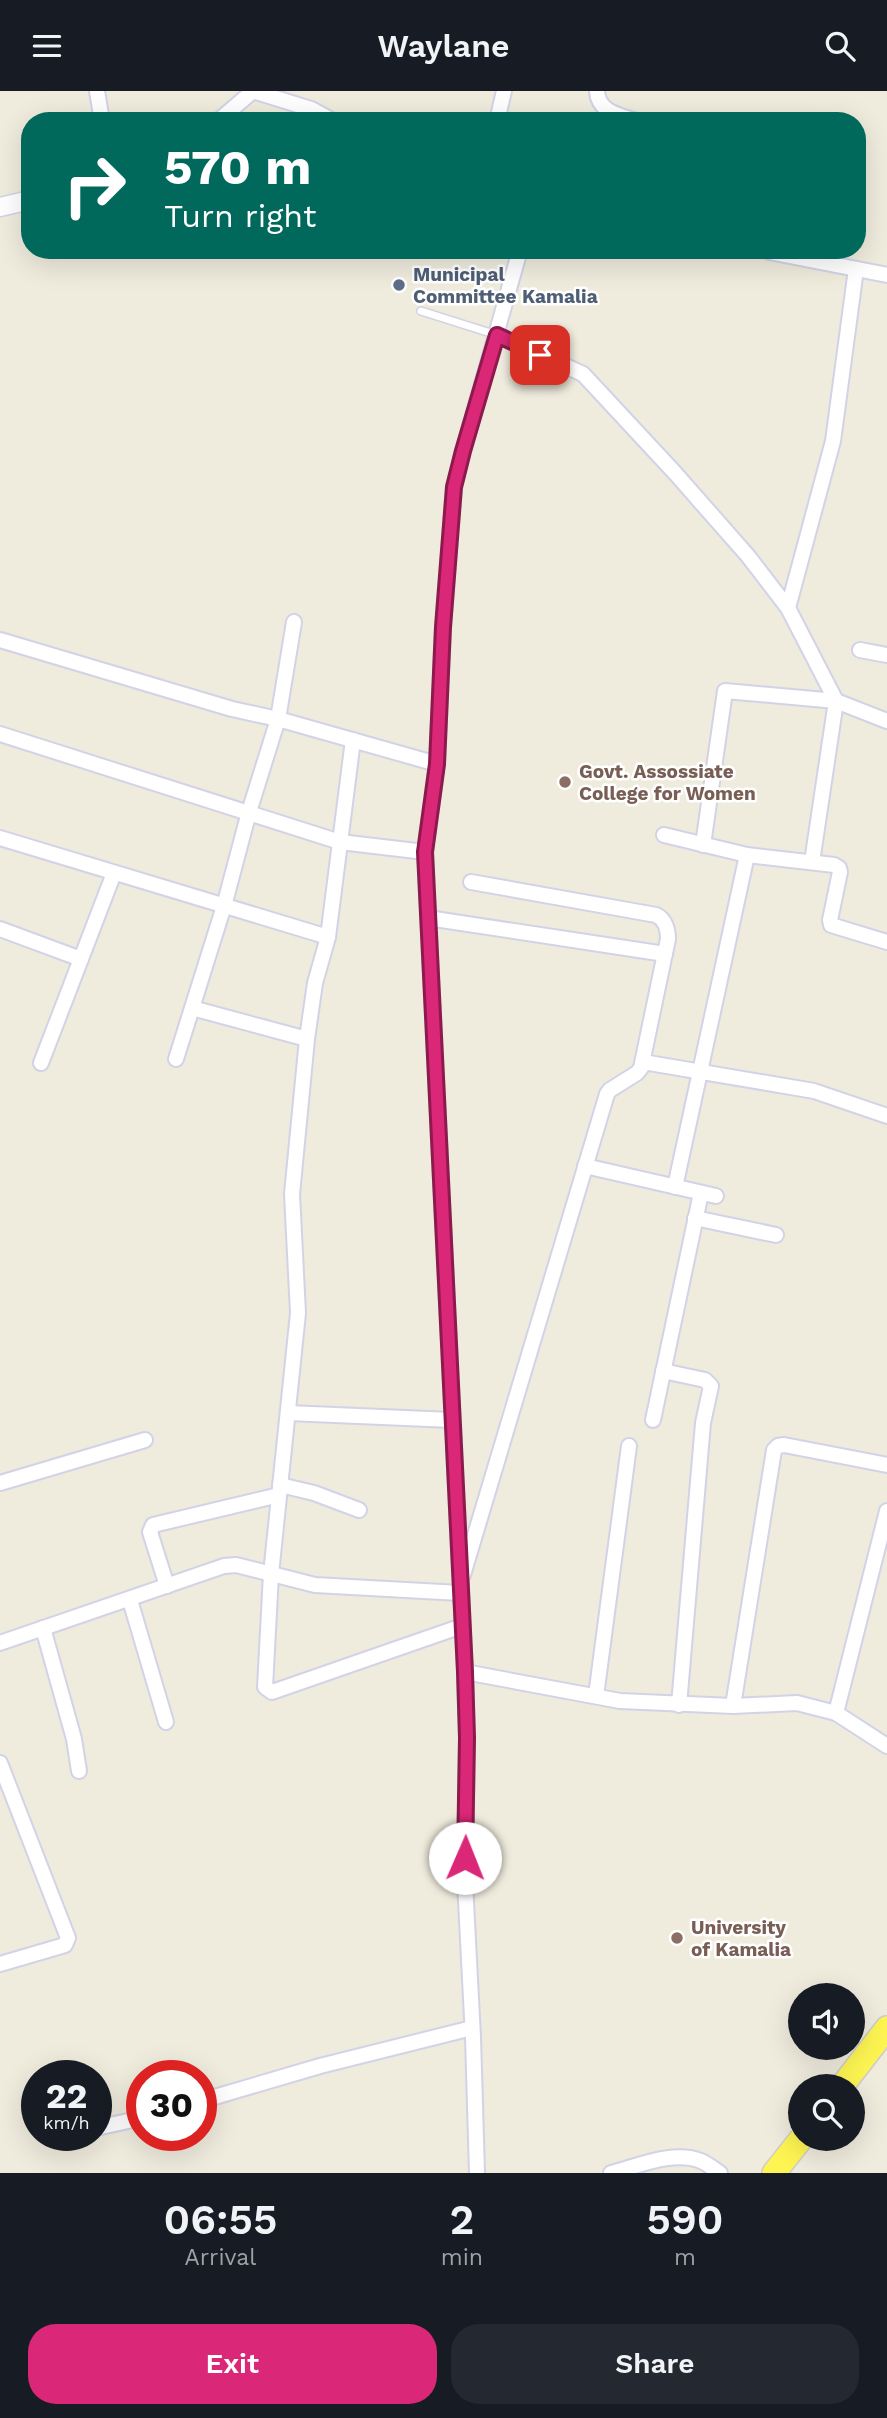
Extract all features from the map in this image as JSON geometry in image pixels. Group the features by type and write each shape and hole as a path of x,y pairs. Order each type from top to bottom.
{"main road":[{"path":"851,2074 887,2028"},
{"path":"774,2173 791,2151"}],"street":[{"path":"97,91 100,112"},
{"path":"228,112 253,91 316,112"},
{"path":"499,112 504,91"},
{"path":"597,91 598,101 605,109 613,112"},
{"path":"0,207 21,202"},
{"path":"477,2173 465,1882 465,1672 425,852 437,764 443,627 454,487 518,259"},
{"path":"805,259 887,275"},
{"path":"788,608 834,441 856,269"},
{"path":"497,335 583,374 703,504 788,608 836,701 812,862"},
{"path":"176,1059 278,719 294,622"},
{"path":"0,640 232,709 278,719 437,764"},
{"path":"860,650 887,655"},
{"path":"703,845 725,691 836,701 887,720"},
{"path":"0,734 340,842 425,852"},
{"path":"353,740 328,937 315,983 307,1039 292,1194 298,1313 271,1574 265,1687 272,1692 462,1626"},
{"path":"664,835 747,855 812,862 839,868 831,925 887,942"},
{"path":"0,838 328,937"},
{"path":"675,1187 747,855"},
{"path":"41,1063 114,873"},
{"path":"460,1590 609,1092 640,1072 668,931 656,915 471,883"},
{"path":"428,918 665,954"},
{"path":"0,929 81,958"},
{"path":"192,1008 307,1039"},
{"path":"643,1062 814,1091 887,1116"},
{"path":"585,1166 716,1196"},
{"path":"653,1420 701,1193"},
{"path":"695,1218 776,1235"},
{"path":"663,1371 705,1380 711,1385 703,1423 679,1705"},
{"path":"288,1413 452,1420"},
{"path":"0,1483 145,1440"},
{"path":"733,1706 774,1450 784,1445 887,1465"},
{"path":"596,1696 629,1446"},
{"path":"167,1586 150,1532 153,1525 280,1490 314,1493 359,1510"},
{"path":"836,1713 887,1511"},
{"path":"0,1643 224,1566 243,1565 332,1587 460,1590"},
{"path":"130,1600 166,1722"},
{"path":"43,1628 74,1739 79,1771"},
{"path":"465,1672 620,1701 733,1706 796,1703 836,1713 887,1746"},
{"path":"0,1763 68,1938 65,1945 0,1964"},
{"path":"217,2096 320,2066 472,2028"},
{"path":"611,2173 664,2159 690,2158 703,2161 720,2173"}],"lane":[{"path":"421,311 497,335"}],"place":[{"name":"Municipal Committee Kamalia","path":"399,285"},
{"name":"Govt. Assossiate College for Women","path":"565,782"},
{"name":"University of Kamalia","path":"677,1938"}],"route":[{"path":"465,1858 465,1672 425,852 437,764 443,627 454,487 497,335 540,355"}]}
